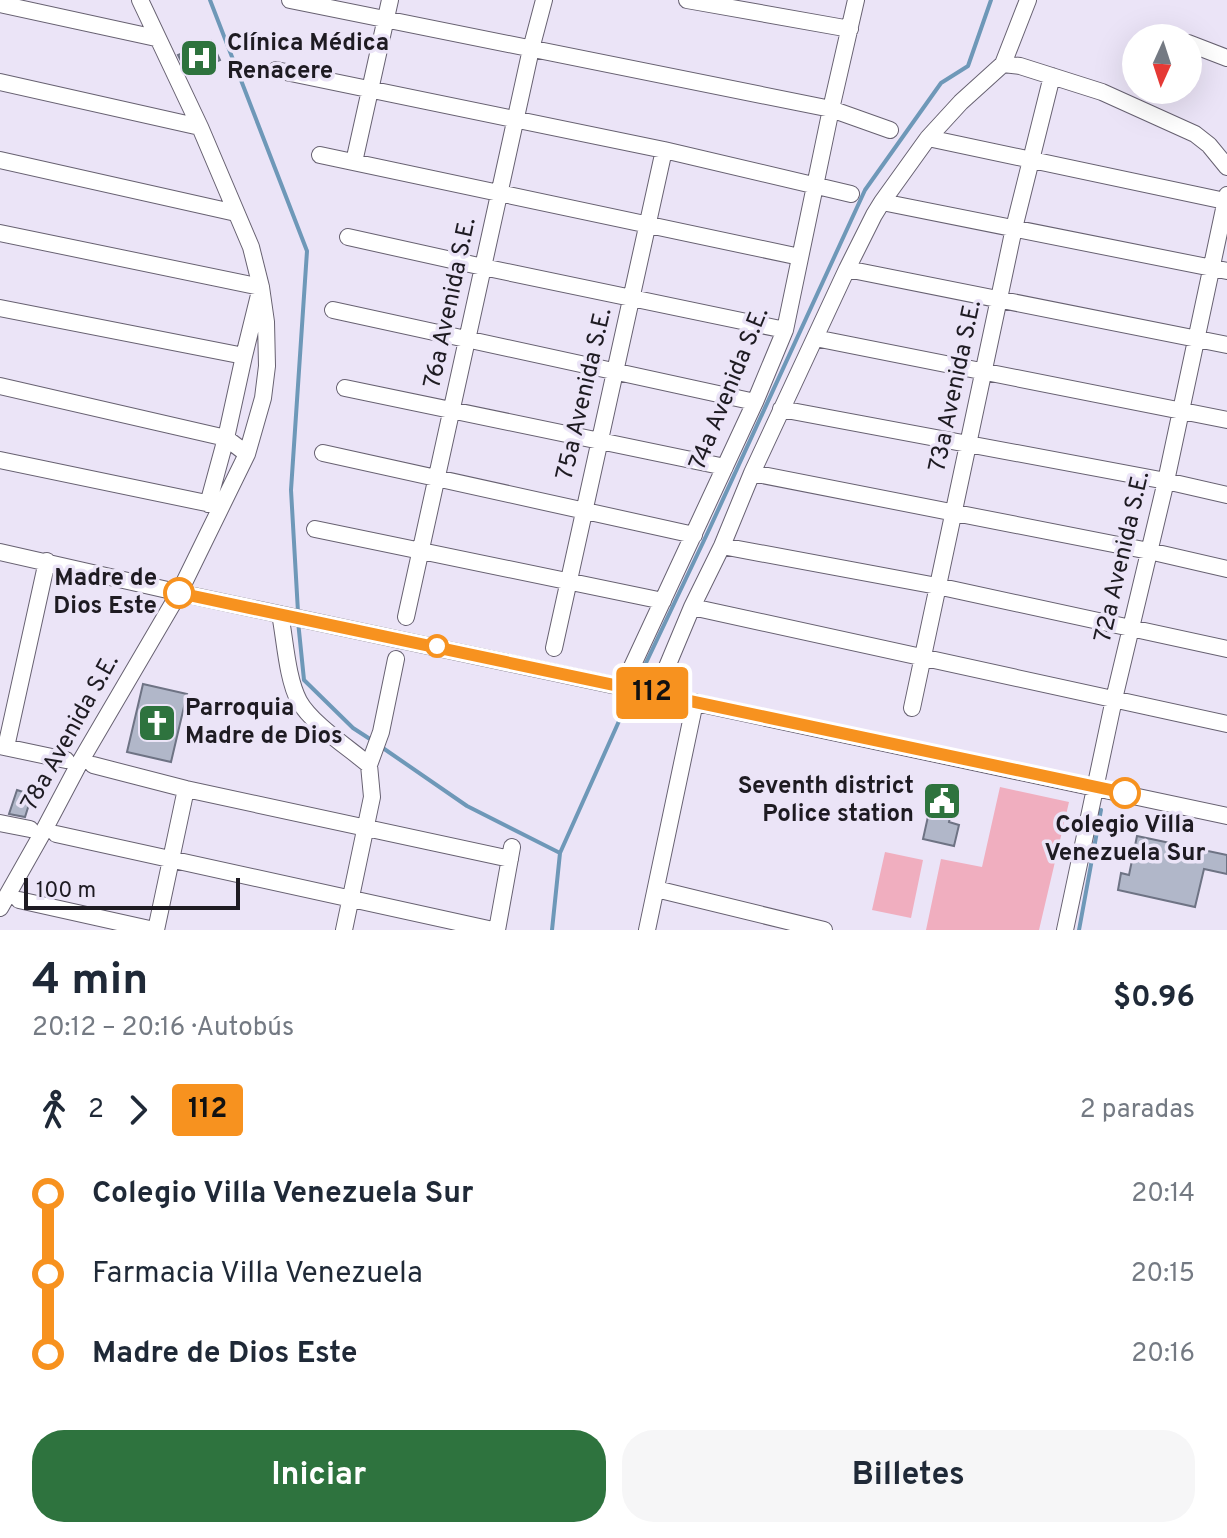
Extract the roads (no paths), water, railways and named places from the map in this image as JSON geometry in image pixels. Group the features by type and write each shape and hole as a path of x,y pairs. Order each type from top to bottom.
{"street":[{"name":"78a Avenida S.E.","path":"0,908 80,762 179,593 214,505 247,454 263,398 267,366 266,322 251,247 200,127 140,0"},
{"path":"290,0 831,109 890,130"},
{"path":"354,162 390,0"},
{"name":"76a Avenida S.E.","path":"406,617 544,0"},
{"path":"687,0 850,29"},
{"name":"74a Avenida S.E.","path":"623,686 755,402 785,330 856,0"},
{"path":"656,693 781,409 882,202 928,138 961,102 1003,64 1028,0"},
{"path":"0,4 156,38"},
{"path":"1202,48 1227,58"},
{"path":"1003,64 1020,66 1102,92 1195,134 1227,167"},
{"path":"276,70 664,150 851,194"},
{"name":"73a Avenida S.E.","path":"912,708 1014,228 1052,76"},
{"path":"0,82 200,127"},
{"path":"928,138 1226,198"},
{"name":"75a Avenida S.E.","path":"554,648 664,150"},
{"path":"320,155 800,257"},
{"path":"0,160 236,213"},
{"name":"72a Avenida S.E.","path":"1065,930 1196,338 1219,269 1226,198"},
{"path":"882,202 1219,269"},
{"path":"0,233 261,287 214,505 0,460"},
{"path":"348,237 785,330"},
{"path":"847,269 1227,345"},
{"path":"0,308 244,356"},
{"path":"333,310 755,402"},
{"path":"815,338 1227,420"},
{"path":"0,386 226,438 247,454"},
{"path":"345,388 725,467"},
{"path":"781,409 1227,495"},
{"path":"323,453 694,535"},
{"path":"752,473 1227,569"},
{"path":"315,529 663,601"},
{"path":"722,546 937,586 1227,649"},
{"path":"0,552 179,593 1227,816"},
{"path":"47,561 3,746 66,760"},
{"path":"692,607 1227,724"},
{"path":"293,617 293,688 300,703 369,765"},
{"path":"344,930 372,797 369,765 379,740 396,659"},
{"path":"647,930 695,702"},
{"path":"56,834 495,930 511,853 366,827 186,789 93,765"},
{"path":"19,900 155,930 186,789"},
{"path":"0,823 30,829"},
{"path":"656,889 824,930"}],"waterway":[{"path":"210,0 307,251 291,490 298,612"},
{"path":"636,684 865,190 941,83 968,66 991,0"},
{"path":"298,621 304,680 353,728 373,741"},
{"path":"552,930 560,853 632,692"},
{"path":"380,746 467,806 560,853"},
{"path":"1079,930 1101,810"}],"place":[{"name":"Clínica Médica Renacere","path":"199,58"},
{"name":"Madre de Dios Este","path":"179,593"},
{"name":"Parroquia Madre de Dios","path":"157,723"},
{"name":"Colegio Villa Venezuela Sur","path":"1125,793"},
{"name":"Seventh district Police station","path":"942,801"}]}
